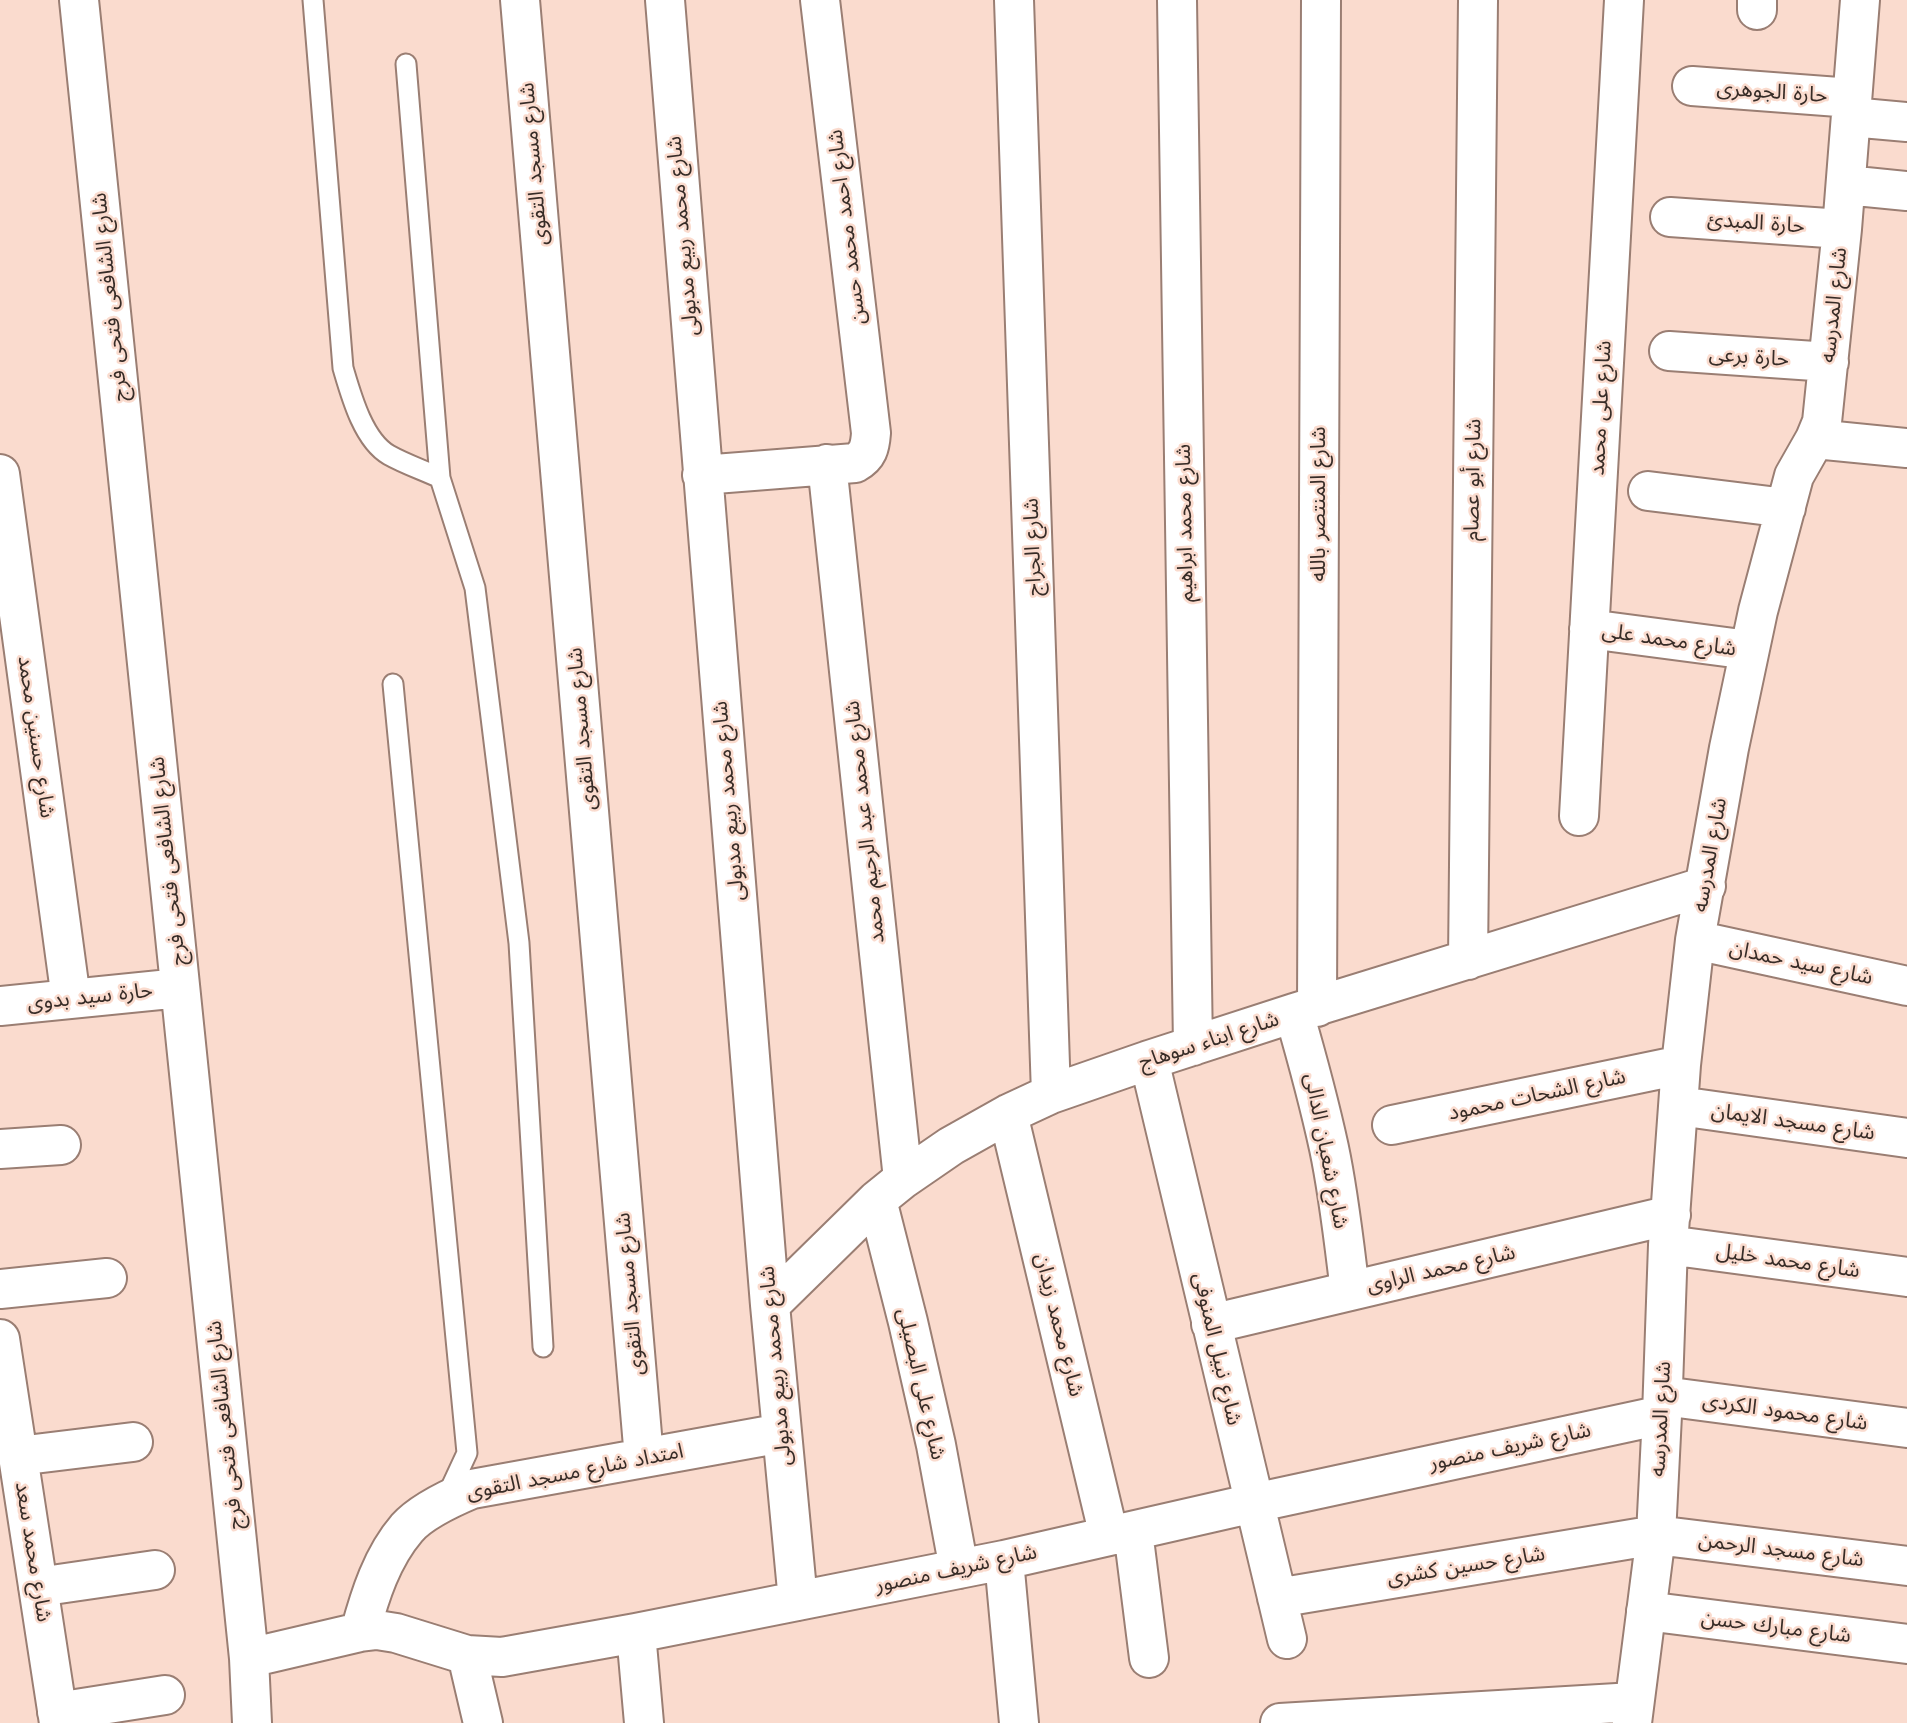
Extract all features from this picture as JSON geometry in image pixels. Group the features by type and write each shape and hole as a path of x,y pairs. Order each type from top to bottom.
{"street":[{"name":"شارع الشافعى فتحى فرج","path":"79,0 249,1658 251,1723"},
{"name":"شارع مسجد التقوى","path":"520,0 644,1458"},
{"name":"شارع محمد ربيع مدبولى","path":"665,0 770,1305 797,1601"},
{"name":"شارع احمد محمد حسن","path":"820,0 871,433 867,453 855,463 827,464"},
{"name":"شارع الجراج","path":"1014,0 1051,1094"},
{"name":"شارع محمد ابراهيم","path":"1177,0 1193,1046"},
{"name":"شارع المنتصر بالله","path":"1306,1010 1321,0"},
{"name":"شارع أبو عصام","path":"1468,960 1478,0"},
{"name":"شارع على محمد","path":"1579,816 1624,0"},
{"name":"شارع المدرسه","path":"1633,1712 1656,1535 1670,1230 1681,1065 1695,940 1728,748 1758,611 1794,476 1822,422 1846,185 1860,0"},
{"name":"حارة الجوهرى","path":"1692,86 1851,107 1907,122"},
{"path":"1846,185 1907,191"},
{"name":"حارة المبدئ","path":"1671,217 1842,229"},
{"name":"حارة برعى","path":"1669,351 1829,362"},
{"path":"1815,439 1907,448"},
{"path":"702,475 827,464"},
{"name":"شارع محمد عبد الرحيم محمد","path":"827,464 890,1189"},
{"name":"شارع حسنين محمد","path":"0,474 71,999"},
{"path":"1648,491 1786,508"},
{"name":"شارع محمد على","path":"1589,629 1749,650"},
{"name":"شارع ابناء سوهاج","path":"770,1305 890,1189 951,1146 1051,1094 1306,1010 1706,886"},
{"name":"شارع سيد حمدان","path":"1695,940 1905,974"},
{"name":"حارة سيد بدوى","path":"0,1006 180,988"},
{"name":"شارع شعبان الدالى","path":"1306,1010 1314,1081 1329,1150 1350,1291"},
{"name":"شارع نبيل المنوفى","path":"1149,1060 1287,1639"},
{"name":"شارع الشحات محمود","path":"1392,1125 1681,1065"},
{"name":"شارع مسجد الايمان","path":"1679,1106 1907,1138"},
{"name":"شارع محمد زيدان","path":"1008,1114 1121,1533 1149,1658"},
{"path":"0,1149 61,1145"},
{"name":"شارع على البصيلى","path":"890,1189 908,1322 933,1432 959,1569"},
{"name":"شارع محمد الراوى","path":"1211,1324 1350,1291 1670,1230"},
{"name":"شارع محمد خليل","path":"1670,1230 1907,1277"},
{"path":"0,1289 107,1278"},
{"name":"شارع محمد سعد","path":"0,1339 58,1717"},
{"name":"شارع شريف منصور","path":"249,1658 377,1630 396,1633 467,1656 502,1657 1004,1560 1663,1405"},
{"name":"شارع محمود الكردى","path":"1663,1405 1907,1428"},
{"name":"امتداد شارع مسجد التقوى","path":"360,1632 370,1594 387,1559 408,1527 446,1500 472,1489 782,1433"},
{"path":"18,1456 133,1443"},
{"name":"شارع مسجد الرحمن","path":"1656,1535 1907,1566"},
{"name":"شارع حسين كشرى","path":"1277,1598 1656,1535"},
{"path":"1004,1560 1019,1723"},
{"path":"38,1587 156,1570"},
{"name":"شارع مبارك حسن","path":"1646,1611 1907,1644"},
{"path":"636,1633 644,1723"},
{"path":"467,1656 483,1723"},
{"path":"58,1717 165,1695"},
{"path":"1280,1723 1633,1712"}],"lane":[{"path":"313,0 343,368 352,400 366,431 386,454 440,478"},
{"path":"406,64 440,478 475,588 517,930 543,1347"},
{"path":"393,684 467,1454 446,1500"}]}
